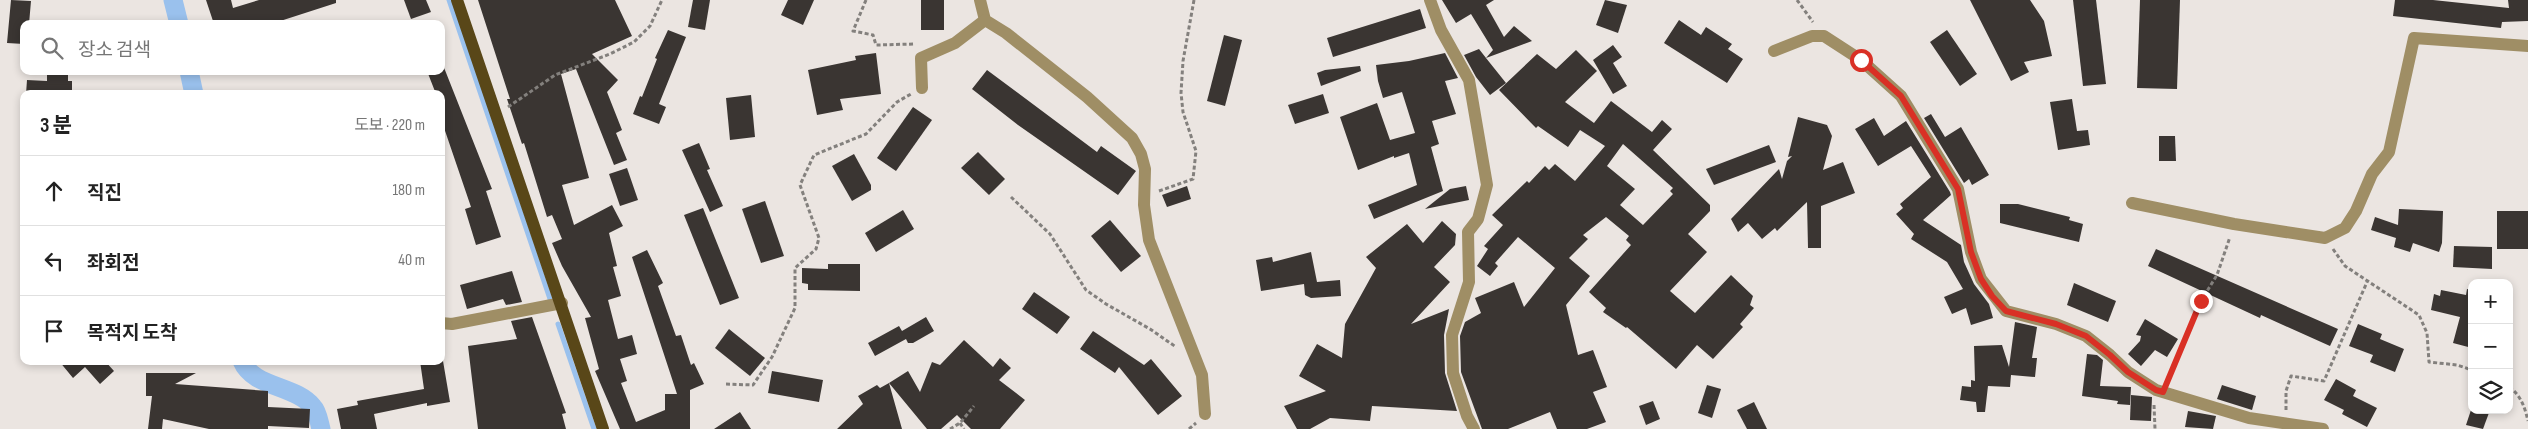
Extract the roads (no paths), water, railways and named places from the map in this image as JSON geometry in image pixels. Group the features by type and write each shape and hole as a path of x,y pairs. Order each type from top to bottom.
{"main road":[{"path":"457,0 495,116 562,303 603,429"}],"street":[{"path":"980,0 985,20 1006,33 1087,97 1132,138 1141,154 1145,169 1145,196 1149,240 1202,375 1205,414"},
{"path":"1430,0 1441,30 1468,80 1488,185 1478,219 1468,232 1468,282 1452,335 1453,373 1467,416 1474,429"},
{"path":"922,88 921,58 955,43 985,20"},
{"path":"1774,51 1812,36 1824,36 1861,60 1901,96 1958,189 1971,252 1981,279 2006,311 2056,324 2086,336 2128,372 2159,391 2249,418 2323,429"},
{"path":"2132,203 2234,224 2326,238 2345,228 2356,211 2372,174 2389,152 2414,38 2528,46"},
{"path":"445,323 452,324 562,303"}],"waterway":[{"path":"173,0 178,20"},
{"path":"449,0 550,299"},
{"path":"190,75 193,90"},
{"path":"558,324 594,429"},
{"path":"245,365 255,376 265,382 306,400 316,412 321,429"}]}
